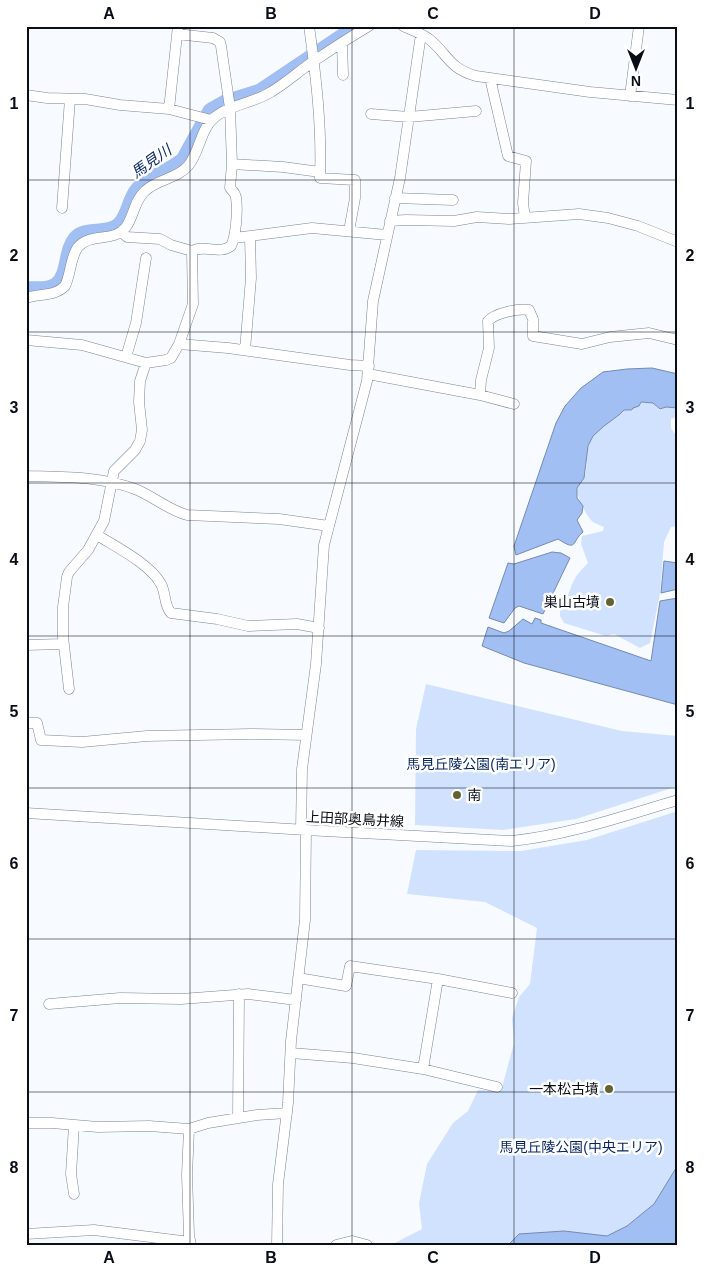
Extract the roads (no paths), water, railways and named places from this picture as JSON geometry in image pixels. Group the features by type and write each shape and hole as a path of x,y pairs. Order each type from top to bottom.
{"street":[{"path":"309,26 319,109 320,178 355,180 355,198 349,231"},
{"path":"26,95 93,100 120,105 169,109 206,119 216,116 229,104 264,96 314,56 342,43 369,26"},
{"path":"403,26 428,38 446,59 460,70 476,76 562,88 678,100"},
{"path":"630,96 639,26"},
{"path":"120,232 127,237 160,239 171,246 192,251 195,249 228,249 231,246 234,238 236,199 230,188 232,164 229,104 220,42 213,38 178,30 169,109"},
{"path":"277,1245 277,1196 287,1113 298,978 306,911 302,769 315,674 323,555 366,389 373,301 395,198 421,34"},
{"path":"342,43 343,75"},
{"path":"490,78 508,156 526,161 523,203 525,218"},
{"path":"62,208 70,99"},
{"path":"371,114 409,117 476,111"},
{"path":"26,298 35,295 54,294 60,291 68,281 73,258 79,246 88,240 111,237 120,232 125,228 137,202 146,190 181,172 189,165 206,119"},
{"path":"232,164 320,172"},
{"path":"395,198 454,200"},
{"path":"390,222 406,220 454,221 477,217 509,219 571,214 598,216 638,226 678,242"},
{"path":"234,238 312,228 387,235"},
{"path":"245,350 251,287 250,237"},
{"path":"26,340 82,346 146,363 171,358 179,344 193,304 192,251"},
{"path":"126,357 136,323 146,258"},
{"path":"480,395 481,380 489,348 488,321 494,316 520,310 529,310 533,319 533,336 569,343 588,343 603,338 644,333 678,340"},
{"path":"179,344 245,350 350,365 514,404"},
{"path":"69,689 63,644 63,607 67,578 88,550 104,521 114,471 135,450 140,442 142,430 139,402 140,381 146,363"},
{"path":"26,476 85,478 112,483 136,489 176,511 188,515 279,519 329,526"},
{"path":"97,535 145,567 157,579 164,591 167,608 170,613 218,619 248,626 297,624 319,628"},
{"path":"26,645 63,644"},
{"path":"26,723 37,723 41,740 71,742 147,736 252,734 306,736"},
{"name":"上田部奥鳥井線","path":"26,813 303,830 512,840 534,838 582,828 678,800"},
{"path":"298,978 346,986 350,966 438,979 512,993"},
{"path":"424,1068 438,979"},
{"path":"48,1004 120,998 181,999 238,994 256,994 296,1000"},
{"path":"238,994 238,1118"},
{"path":"291,1053 352,1058 424,1068 497,1087"},
{"path":"26,1123 189,1129 208,1123 238,1118 287,1113"},
{"path":"74,1125 71,1174 74,1194"},
{"path":"26,1234 94,1230 191,1244 187,1175 189,1129"},
{"path":"336,1245 352,1241 367,1245"}],"water":[{"path":"652,368 678,374 678,408 666,407 660,409 653,403 641,402 639,406 632,410 624,410 604,426 593,436 588,446 584,478 577,488 577,498 583,506 582,513 577,520 583,532 572,545 558,539 516,555 514,546 556,423 565,406 581,388 603,372"},
{"path":"552,552 561,553 570,558 543,614 519,606 515,608 504,623 489,618 508,563 514,564"},
{"path":"664,561 678,563 678,589 661,593"},
{"path":"678,598 678,705 524,663 482,646 488,627 504,633 523,619 532,624 535,618 541,620 541,623 651,661 660,601"},
{"path":"678,1165 678,1245 508,1245 519,1234 564,1231 607,1236 627,1226 654,1204"}],"waterway":[{"name":"馬見川","path":"26,288 46,288 53,286 60,280 69,249 79,234 108,230 118,225 122,221 138,188 183,159 210,110 224,102 259,91 356,26"}],"place":[{"name":"巣山古墳","path":"610,602"},
{"name":"南","path":"457,795"},
{"name":"一本松古墳","path":"609,1089"}],"park label":[{"name":"馬見丘陵公園(南エリア)","path":"481,764"},
{"name":"馬見丘陵公園(中央エリア)","path":"581,1147"}]}
